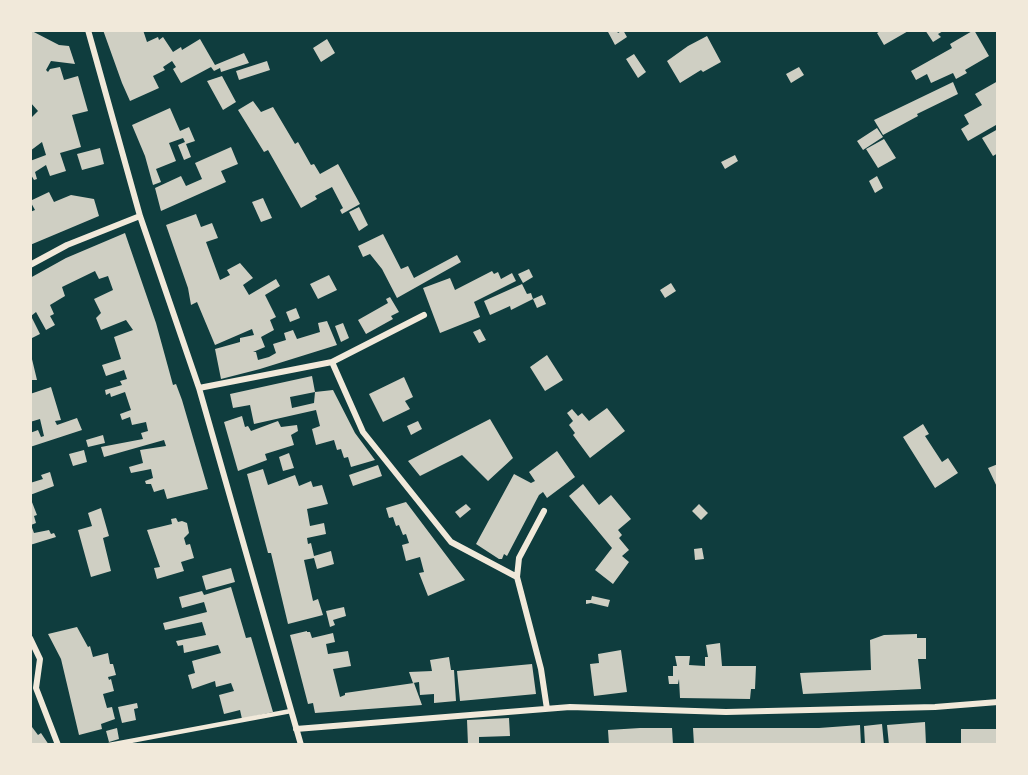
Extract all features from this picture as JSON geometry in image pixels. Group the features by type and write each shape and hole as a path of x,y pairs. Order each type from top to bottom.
{"street":[{"path":"88,30 140,216 199,388 301,745"},
{"path":"30,265 67,245 140,216"},
{"path":"199,388 332,362 424,315"},
{"path":"332,362 363,432 452,542 517,577"},
{"path":"544,512 519,558 517,577 541,669 547,709"},
{"path":"30,638 40,659 33,691 58,745"},
{"path":"296,729 570,707 738,712 935,707 998,702"}],"lane":[{"path":"109,745 291,711"}],"building":[{"path":"30,30 59,45 69,46 75,64 51,61 46,70 48,72 50,69 60,67 64,80 78,76 88,111 72,115 81,147 60,153 66,171 50,176 46,165 35,172 37,179 34,180 30,173 32,168 30,161 46,155 42,142 30,151 30,119 38,111 30,102"},
{"path":"103,30 143,30 147,42 163,37 173,52 181,47 182,50 200,39 215,65 244,53 249,63 221,72 220,68 214,71 211,67 181,83 173,69 176,67 172,61 163,67 165,70 153,76 159,88 130,101"},
{"path":"607,30 616,30 618,33 623,30 627,37 615,45"},
{"path":"882,30 910,30 884,45 877,33"},
{"path":"925,30 945,30 938,34 941,37 933,42"},
{"path":"974,30 989,56 965,70 967,73 956,79 953,73 931,83 927,74 916,80 911,71 952,48 950,44"},
{"path":"707,36 721,62 703,72 701,70 680,83 667,61"},
{"path":"327,39 335,53 321,62 313,48"},
{"path":"634,54 646,72 638,78 626,59"},
{"path":"267,61 270,70 239,80 236,71"},
{"path":"799,67 804,75 791,83 786,74"},
{"path":"222,76 236,102 223,110 207,81"},
{"path":"998,81 998,129 996,125 968,141 961,129 969,124 964,115 982,105 975,94"},
{"path":"953,82 958,94 917,114 918,116 883,135 874,120"},
{"path":"253,101 261,112 273,107 295,144 298,142 311,165 314,164 320,174 338,164 360,204 342,214 340,210 343,208 332,187 315,196 317,199 301,208 268,150 264,152 238,110"},
{"path":"170,108 180,131 189,127 195,141 186,144 191,157 184,160 178,145 185,142 183,138 169,143 176,161 156,169 161,182 153,185 145,156 132,125"},
{"path":"877,128 883,137 863,150 857,141"},
{"path":"998,129 998,153 993,156 982,138"},
{"path":"884,139 896,158 878,168 866,149"},
{"path":"231,147 238,164 221,171 226,182 161,211 155,188 181,176 186,186 202,179 195,163"},
{"path":"100,148 104,164 82,170 77,154"},
{"path":"735,155 738,161 725,169 721,162"},
{"path":"877,176 883,188 875,193 869,181"},
{"path":"49,192 54,202 71,195 94,199 99,216 30,245 30,212 35,210 30,201"},
{"path":"263,198 272,218 261,222 252,202"},
{"path":"359,207 368,225 359,231 349,212"},
{"path":"196,214 201,227 212,223 218,238 206,242 220,280 230,275 227,270 240,263 253,278 243,285 249,295 276,279 280,286 265,295 276,317 270,320 274,330 261,337 265,347 253,352 256,352 258,360 276,353 273,344 286,340 284,333 293,330 297,339 320,332 318,323 327,321 337,345 221,379 215,349 240,342 240,338 254,335 252,329 215,345 197,302 191,305 188,288 166,225"},
{"path":"125,233 156,323 173,385 176,384 182,400 208,489 167,499 164,489 154,492 151,484 146,484 145,481 153,478 151,469 131,473 129,467 143,463 140,450 166,446 164,440 104,457 101,447 143,439 141,433 148,431 146,422 132,425 130,417 122,420 120,414 131,410 125,392 111,397 110,393 106,395 105,390 122,385 120,381 127,379 124,370 106,376 102,365 121,359 114,337 133,330 126,320 101,330 96,318 101,313 94,299 113,290 108,276 99,279 95,271 62,287 65,296 50,305 54,314 50,316 55,325 46,330 36,312 31,316 40,334 30,339 30,278 66,258"},
{"path":"383,234 401,269 408,266 414,278 457,255 461,262 397,298 382,269 370,254 363,257 358,246"},
{"path":"529,269 533,277 523,283 518,274"},
{"path":"492,271 494,274 498,272 501,279 512,273 516,281 474,302 480,317 440,333 423,288 450,278 455,290"},
{"path":"329,275 337,290 318,299 310,284"},
{"path":"671,283 676,291 665,298 660,290"},
{"path":"522,284 527,294 531,293 533,299 511,310 510,306 490,315 484,301"},
{"path":"542,295 546,304 537,308 533,299"},
{"path":"390,297 399,312 391,316 393,319 366,334 358,320 388,303 386,299"},
{"path":"296,308 300,318 290,322 286,312"},
{"path":"343,323 349,338 341,342 335,326"},
{"path":"480,329 486,340 479,343 473,332"},
{"path":"31,355 37,380 30,380"},
{"path":"547,355 563,380 545,391 530,367"},
{"path":"312,376 315,392 333,390 355,433 375,460 351,467 348,457 344,458 341,449 337,450 334,440 316,445 312,429 320,426 316,410 254,424 250,405 233,408 230,394","holes":["315,392 314,403 292,408 290,397"]},
{"path":"404,377 413,397 405,401 410,409 383,422 369,394"},
{"path":"51,387 61,420 55,421 57,425 77,418 82,430 30,447 30,433 38,430 41,437 44,436 40,419 30,422 30,394"},
{"path":"607,408 625,431 590,458 573,435 575,433 569,425 573,421 567,413 572,409 578,416 582,413 589,421"},
{"path":"242,416 245,427 248,426 251,431 278,421 281,427 297,425 298,431 291,435 294,445 265,454 267,460 238,471 224,422"},
{"path":"490,419 513,458 488,481 462,455 420,476 408,461"},
{"path":"418,421 422,429 411,435 407,426"},
{"path":"923,424 929,434 925,436 942,462 948,458 958,473 935,488 903,437"},
{"path":"103,435 105,443 88,447 86,440"},
{"path":"84,450 87,462 73,466 69,454"},
{"path":"557,451 575,477 547,498 543,492 539,495 507,556 504,554 502,559 499,559 476,544 514,474 531,483 535,481 529,472"},
{"path":"289,453 294,468 283,471 279,457"},
{"path":"998,464 998,489 988,468"},
{"path":"378,465 382,476 353,486 349,475"},
{"path":"263,469 268,485 295,475 299,486 311,481 313,487 322,485 328,504 307,509 310,526 324,523 326,534 307,538 308,544 311,543 314,556 331,551 334,564 317,569 314,558 304,560 313,601 318,599 323,615 288,624 271,553 268,553 247,474"},
{"path":"50,472 54,486 30,495 30,483 43,479 41,475"},
{"path":"583,484 599,505 611,495 631,519 618,530 622,535 619,538 629,550 622,556 629,562 613,584 595,570 612,548 569,496"},
{"path":"30,497 37,515 34,516 36,523 31,525 34,533 49,530 56,537 30,545"},
{"path":"406,502 465,580 428,596 419,573 424,572 420,557 406,561 402,545 409,543 406,534 403,535 399,525 396,526 393,517 389,518 386,508"},
{"path":"466,504 471,509 460,518 455,512"},
{"path":"699,504 708,513 701,520 692,511"},
{"path":"101,508 109,536 103,538 111,571 91,577 78,530 92,526 88,513"},
{"path":"176,518 178,522 187,523 189,533 184,538 186,545 190,544 194,558 181,562 184,571 157,579 154,568 160,567 147,530 172,524 171,519"},
{"path":"702,548 704,559 695,560 694,549"},
{"path":"231,568 235,582 206,590 202,576"},
{"path":"231,587 246,638 251,637 273,712 242,719 240,710 224,714 219,695 234,691 231,683 216,687 215,681 192,689 188,675 195,673 192,661 221,653 218,645 184,653 183,645 178,646 176,641 206,635 202,622 165,630 163,623 207,612 204,602 182,608 179,597 202,591 204,595"},
{"path":"592,596 610,600 608,607 586,604 586,600 591,600"},
{"path":"344,607 346,616 333,620 335,625 330,627 326,611"},
{"path":"77,627 88,647 90,646 93,657 108,653 110,664 113,664 116,675 108,677 109,680 111,679 114,691 103,694 107,708 112,707 115,719 101,724 102,729 79,735 61,659 48,634"},
{"path":"310,632 312,638 333,633 335,642 326,644 328,654 348,651 351,666 333,669 340,697 345,693 414,683 422,705 315,713 313,703 308,704 290,635"},
{"path":"917,634 917,638 926,638 926,659 918,659 921,689 803,694 800,673 871,670 870,640 884,635"},
{"path":"720,643 722,666 756,666 755,689 751,689 750,699 680,698 679,679 678,684 669,684 668,676 673,676 673,666 677,666 675,656 690,656 689,665 705,666 705,657 708,657 706,645"},
{"path":"621,650 627,692 594,696 590,664 599,663 598,654"},
{"path":"449,657 451,670 454,670 456,701 434,703 434,694 420,695 419,682 413,683 409,672 432,671 430,660"},
{"path":"532,664 536,694 460,701 457,671"},
{"path":"137,703 138,708 134,709 136,720 122,723 118,707"},
{"path":"509,718 510,736 479,737 479,745 468,745 467,720"},
{"path":"925,722 926,745 889,745 887,725"},
{"path":"882,724 884,745 865,745 864,726"},
{"path":"860,725 861,745 694,745 693,728 819,728"},
{"path":"32,727 38,735 41,733 49,745 30,745 30,728"},
{"path":"117,728 119,739 109,742 106,731"},
{"path":"672,728 673,745 609,745 608,730"},
{"path":"961,729 998,729 998,745 961,745"}]}
